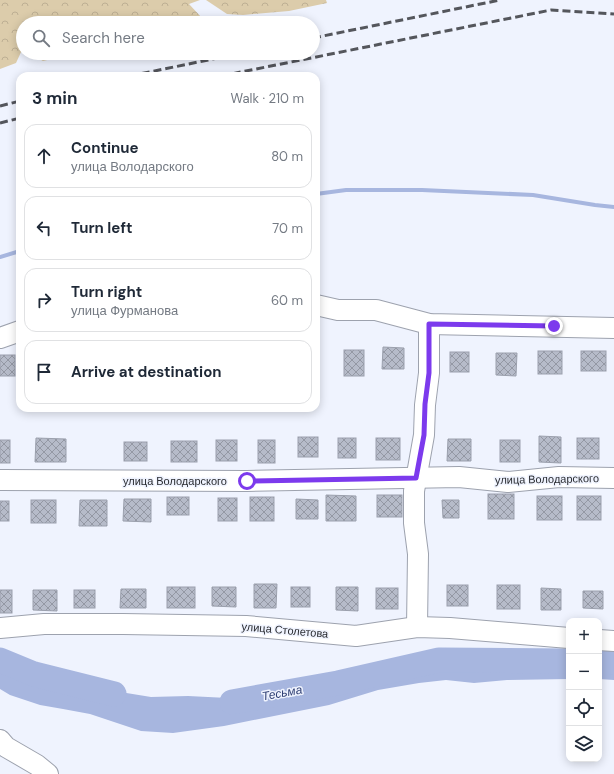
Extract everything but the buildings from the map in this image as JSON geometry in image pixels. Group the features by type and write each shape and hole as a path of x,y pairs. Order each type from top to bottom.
{"street":[{"path":"320,306 338,310 376,310 429,324 614,328"},
{"path":"417,627 418,554 414,523 414,491 424,435 425,404 429,373 429,324"},
{"path":"0,338 16,333"},
{"name":"улица Володарского","path":"0,480 247,481 459,477 508,482 559,477 614,478"},
{"name":"улица Столетова","path":"0,628 52,624 246,626 356,636 417,627 450,628 566,638"},
{"path":"602,640 614,641"},
{"path":"0,740 6,747 37,765 48,774"}],"green space":[{"path":"0,0 200,0 189,4 200,16 16,16 16,60 17,60 16,63 0,69"},
{"path":"206,0 326,0 327,3 289,11 243,15 227,14"}],"water":[{"path":"498,658 566,662 566,679 507,680 474,683 446,680 419,683 378,690 329,705 224,726 173,733 141,731 90,714 40,705 10,695 0,689 0,662 26,669 65,683 151,697 188,696 228,698 270,696 319,690 387,671 411,666 421,666 428,661"},
{"path":"602,663 614,663 614,680 602,679"}],"waterway":[{"path":"320,193 346,190 422,190 533,195 614,207"},
{"path":"0,257 16,252"},
{"name":"Тесьма","path":"0,660 34,674 114,694"},
{"name":"Тесьма","path":"232,702 338,683 439,660 566,661"},
{"name":"Тесьма","path":"602,661 614,662"}],"railway":[{"path":"320,37 500,0"},
{"path":"320,56 551,10 614,14"},
{"path":"149,72 208,60"},
{"path":"241,72 301,60"},
{"path":"0,106 16,102"},
{"path":"0,123 16,119"}],"route":[{"path":"247,481 416,478 424,435 425,404 429,373 429,324 554,326"}]}
